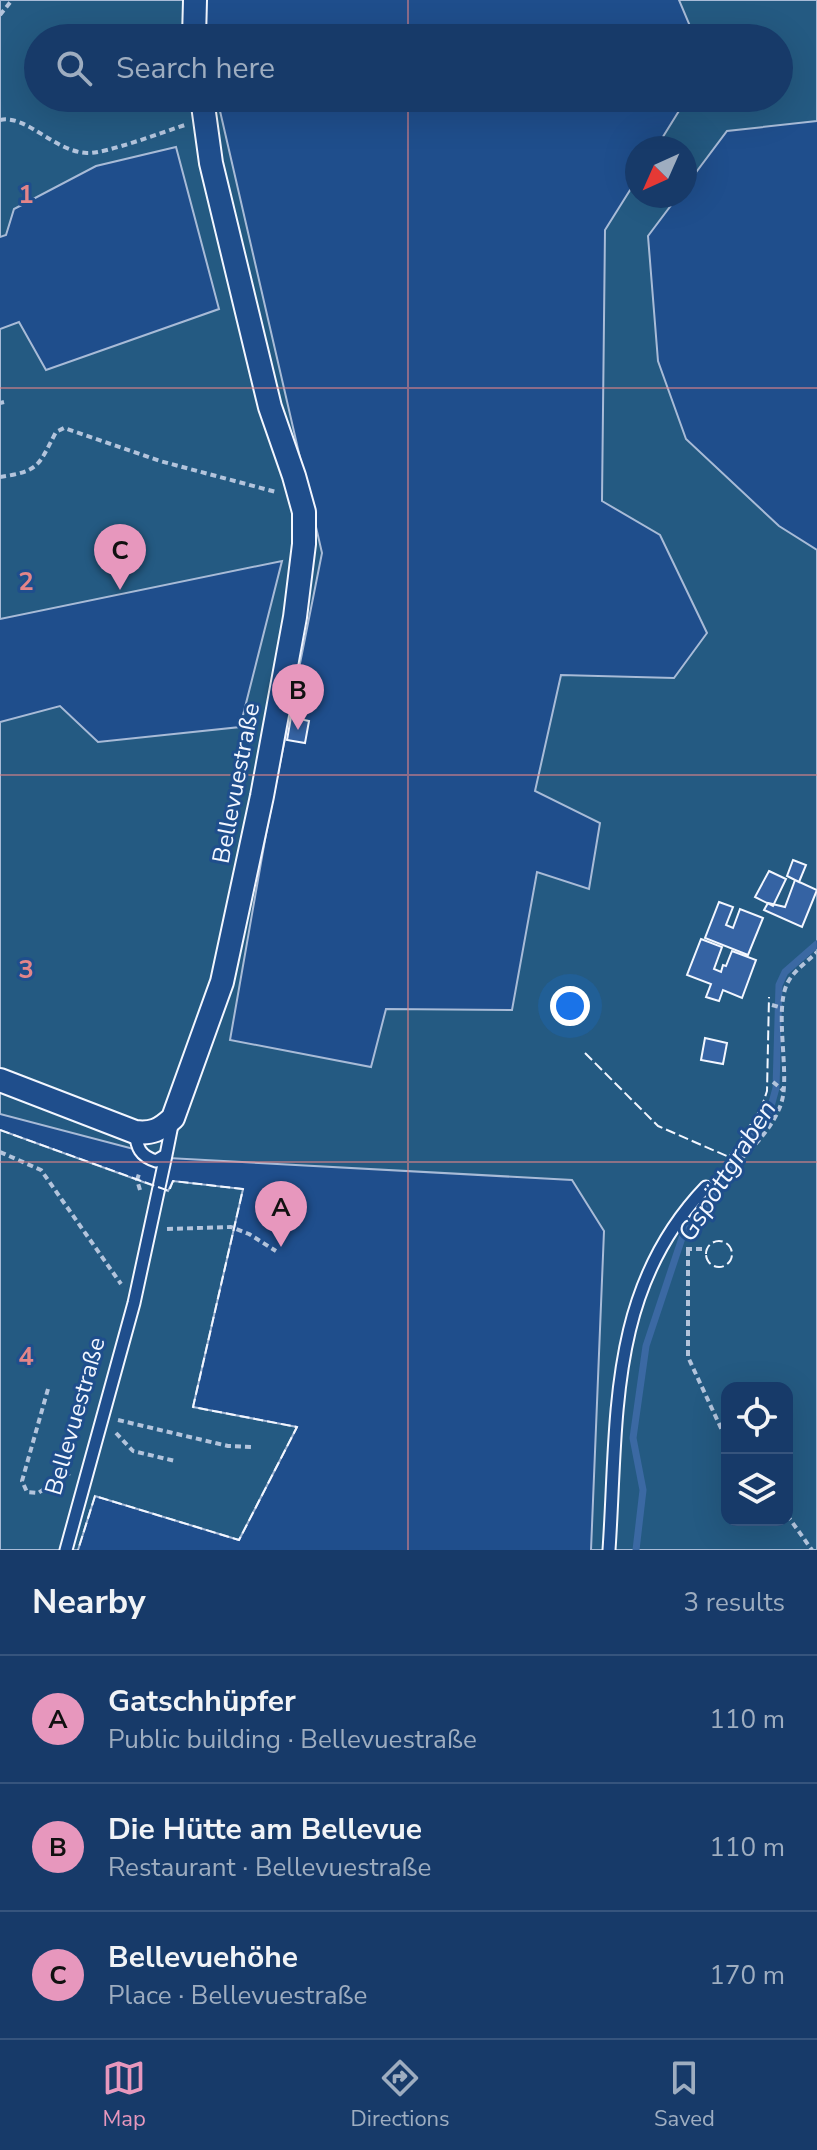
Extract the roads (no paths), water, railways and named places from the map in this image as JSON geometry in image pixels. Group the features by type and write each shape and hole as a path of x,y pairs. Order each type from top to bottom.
{"street":[{"path":"194,24 195,0"},
{"name":"Bellevuestraße","path":"173,1118 225,966 262,796 301,581 304,512 270,407 211,163 204,112"},
{"path":"0,1080 142,1133 163,1127 173,1118"}],"lane":[{"name":"Bellevuestraße","path":"66,1550 134,1303 159,1197 158,1187 173,1118"},
{"path":"142,1133 137,1147 145,1158 156,1161 166,1155"},
{"path":"609,1550 618,1393 628,1335 640,1292 666,1238 706,1187"}],"waterway":[{"name":"Gspöttgraben","path":"636,1550 643,1490 633,1438 646,1346 684,1232 697,1213 722,1188 730,1165 770,1110 776,1088 779,985 785,972 817,944"}],"place":[{"name":"Bellevuehöhe","path":"120,590"},
{"name":"Die Hütte am Bellevue","path":"298,730"},
{"name":"Gatschhüpfer","path":"281,1247"}]}
